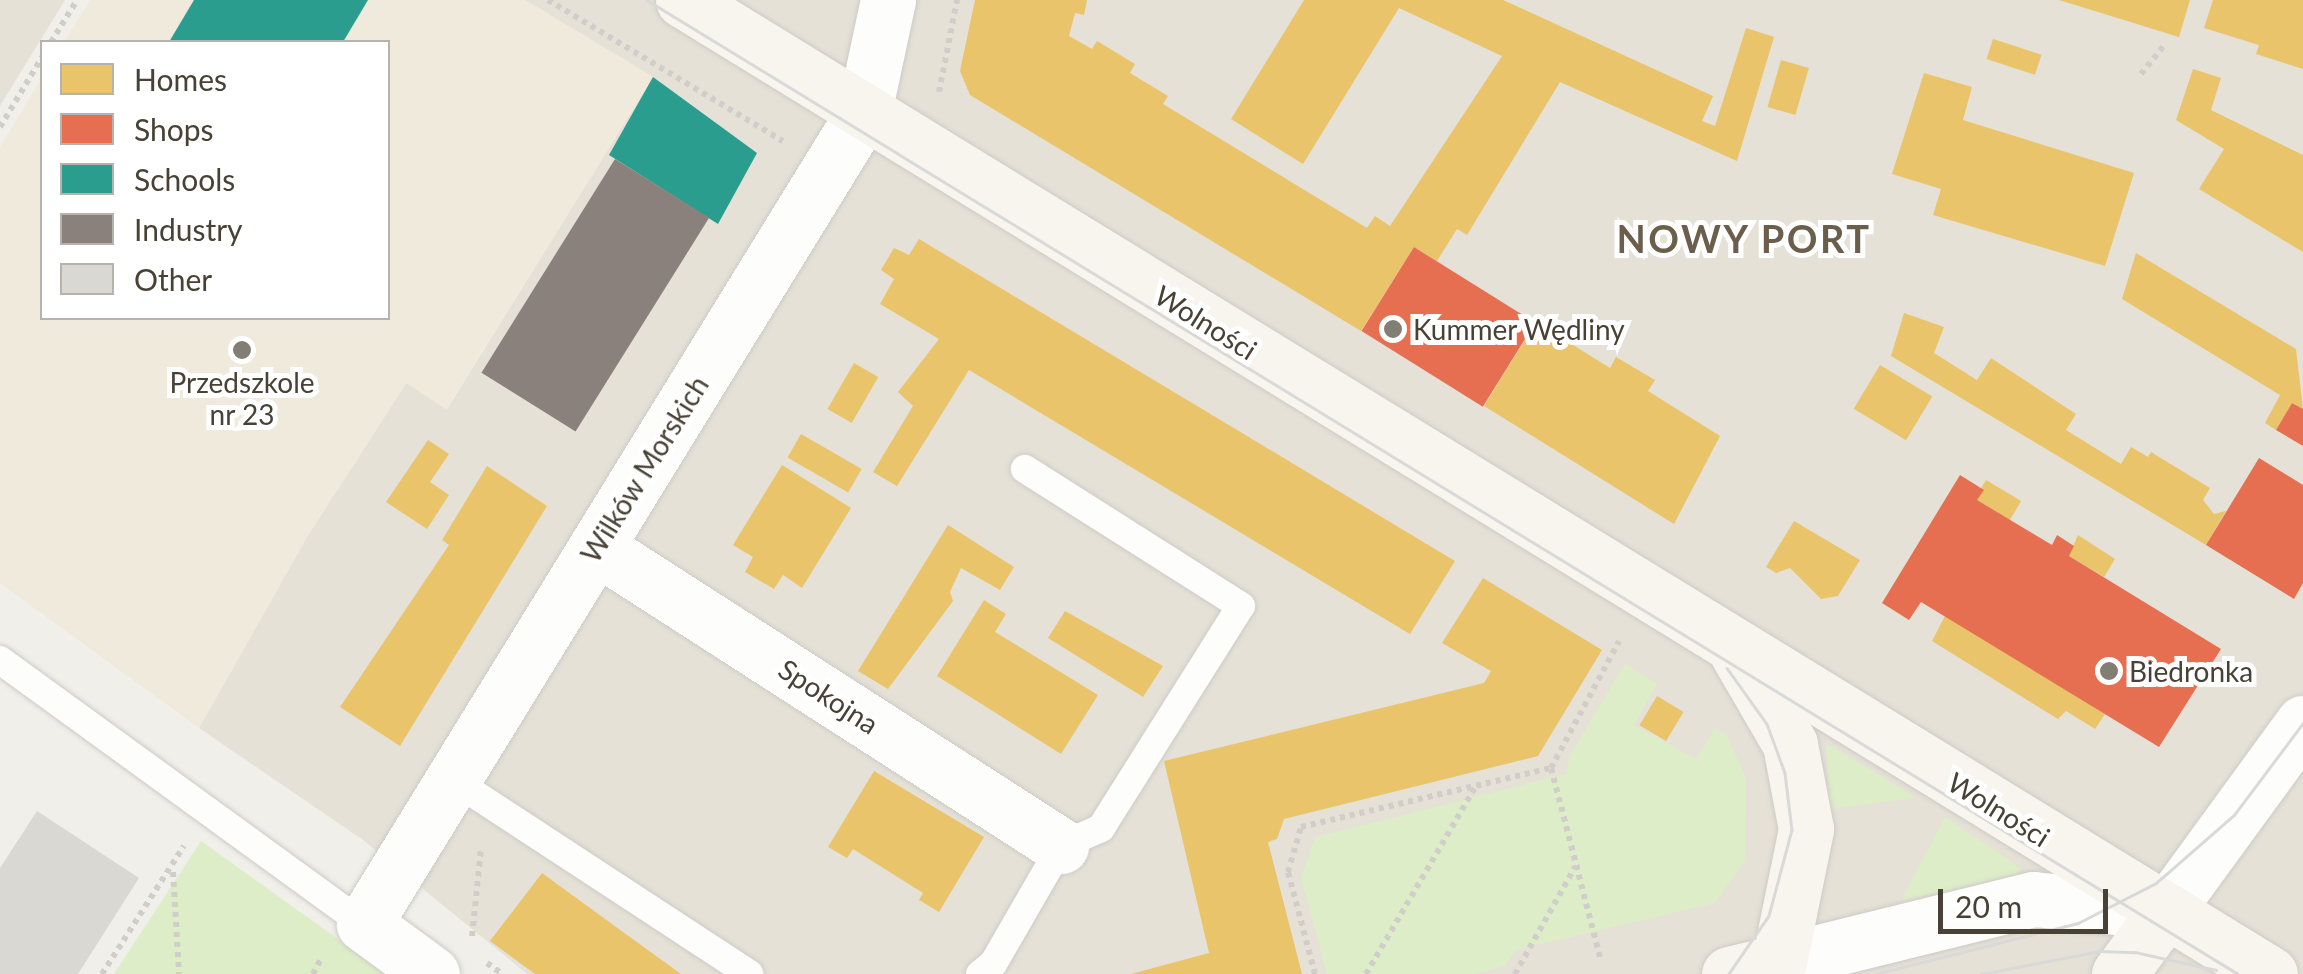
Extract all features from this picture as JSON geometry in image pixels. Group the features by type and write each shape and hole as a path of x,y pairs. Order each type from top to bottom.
{"street":[{"name":"Wolności","path":"683,0 2270,974"},
{"name":"Wilków Morskich","path":"364,924 864,112 888,0"},
{"name":"Spokojna","path":"596,547 1061,846"},
{"name":"Wolności","path":"1729,643 1790,744 1803,789 1806,829 1754,968"},
{"path":"2122,972 2303,723"},
{"path":"1754,968 2033,899 2164,912"},
{"path":"364,924 451,963"}],"lane":[{"path":"980,974 993,964 1061,846 1101,828 1241,606 1026,470"},
{"path":"0,660 364,924"},
{"path":"453,780 749,974"}],"path":[{"path":"52,40 77,0"},
{"path":"548,0 828,169"},
{"path":"939,93 956,0"},
{"path":"2140,74 2165,44"},
{"path":"0,127 40,60"},
{"path":"1600,957 1551,768 1619,641"},
{"path":"1315,974 1288,872 1301,828 1551,768"},
{"path":"1366,974 1476,786"},
{"path":"451,963 482,839"},
{"path":"1515,974 1576,866"},
{"path":"102,974 173,871 179,974"}],"shaded area":[{"path":"0,0 65,0 40,40 0,106"},
{"name":"Przedszkole nr 23","path":"90,0 525,0 653,77 446,409 406,383 307,537 199,728 0,583 0,147 40,81 40,320 390,320 390,40 65,40"},
{"path":"525,0 2303,0 2303,974 527,974 363,840 199,728 307,537 407,382 447,409 653,77"}],"green space":[{"path":"1625,664 1657,684 1634,725 1696,759 1715,729 1726,734 1746,778 1745,860 1715,903 1516,950 1505,966 1475,974 1327,974 1301,878 1315,837 1566,774 1570,755"},
{"path":"1826,746 1832,746 1916,798 1830,809"},
{"path":"1945,817 2021,868 2016,875 1901,901"},
{"path":"201,841 387,974 114,974"}],"building: Homes":[{"path":"975,0 1087,0 1084,15 1075,13 1069,36 1092,49 1097,41 1135,64 1130,73 1168,96 1163,104 1367,228 1375,216 1390,226 1502,56 1399,8 1303,164 1231,119 1304,0 1503,0 1713,96 1702,121 1715,126 1746,28 1774,37 1737,161 1560,82 1467,235 1457,229 1437,261 1414,247 1361,331 970,95 960,71"},
{"path":"2059,0 2190,0 2179,37"},
{"path":"2213,0 2303,0 2303,69 2256,54 2259,45 2204,28"},
{"path":"1993,39 2042,55 2035,75 1987,59"},
{"path":"1781,60 1809,68 1795,115 1767,107"},
{"path":"2193,69 2221,78 2211,110 2303,155 2303,252 2199,189 2224,149 2176,120"},
{"path":"1924,73 1972,87 1963,120 2134,173 2105,266 1933,215 1941,189 1892,174"},
{"path":"919,239 1455,561 1410,634 969,370 897,486 873,472 913,406 898,392 939,339 880,304 894,279 881,270 894,248 909,255"},
{"path":"2136,253 2296,349 2303,409 2292,403 2276,430 2265,423 2280,395 2122,299"},
{"path":"1904,313 1944,327 1934,353 1977,380 1991,358 2076,414 2066,430 2121,464 2131,447 2148,457 2151,452 2210,488 2203,500 2214,514 2226,511 2206,545 1891,356"},
{"path":"1536,322 1610,368 1616,357 1655,380 1648,391 1720,436 1674,524 1484,406"},
{"path":"854,363 878,377 852,423 828,409"},
{"path":"1880,365 1932,396 1906,440 1854,409"},
{"path":"801,434 862,469 848,492 788,457"},
{"path":"428,440 449,454 430,482 449,495 427,529 386,502"},
{"path":"782,465 851,508 802,588 783,575 774,589 745,572 753,557 733,545"},
{"path":"487,466 547,506 400,746 340,707 449,545 442,540"},
{"path":"1986,480 2021,501 2010,520 1975,499"},
{"path":"1794,521 1860,560 1838,596 1821,599 1790,568 1776,573 1766,567"},
{"path":"948,525 1014,567 1000,590 961,568 950,592 953,601 888,689 858,671"},
{"path":"2078,535 2115,559 2104,577 2069,556"},
{"path":"1483,578 1602,650 1538,756 1284,819 1277,839 1268,842 1302,974 1131,974 1209,953 1164,761 1484,683 1491,671 1442,643"},
{"path":"984,600 1006,614 995,632 1098,695 1061,754 937,676"},
{"path":"1065,611 1163,666 1143,697 1048,638"},
{"path":"1945,616 2105,714 2095,729 2066,711 2058,719 1932,641"},
{"path":"1657,696 1684,712 1666,741 1639,725"},
{"path":"874,771 984,837 939,912 919,900 923,893 853,849 847,858 828,847"},
{"path":"542,873 681,974 535,974 490,941"}],"building: Shops":[{"path":"1414,247 1535,323 1483,407 1362,331"},
{"path":"2292,403 2303,409 2303,446 2276,430"},
{"path":"2259,458 2303,485 2303,583 2294,599 2206,545"},
{"path":"1960,475 1984,490 1977,500 2052,545 2057,535 2074,546 2069,556 2221,649 2159,747 1921,602 1909,620 1882,603"}],"building: Schools":[{"path":"194,0 368,0 344,40 170,40"},
{"path":"653,77 757,153 718,224 609,155"}],"building: Industry":[{"path":"615,159 709,218 576,432 481,373"}],"building: Other":[{"path":"37,811 139,878 78,974 0,974 0,868"}],"tram line":[{"path":"647,0 2238,974"},
{"path":"1727,668 1767,724 1785,773 1792,830 1769,916 1729,974"},
{"path":"1875,974 2078,923 2156,883 2234,815 2303,723"},
{"path":"1981,974 2100,951 2135,952 2216,970"}],"place":[{"name":"Kummer Wędliny","path":"1393,329"},
{"name":"Przedszkole nr 23","path":"242,350"},
{"name":"Biedronka","path":"2109,671"}],"district":[{"name":"NOWY PORT","path":"1744,239"}]}
